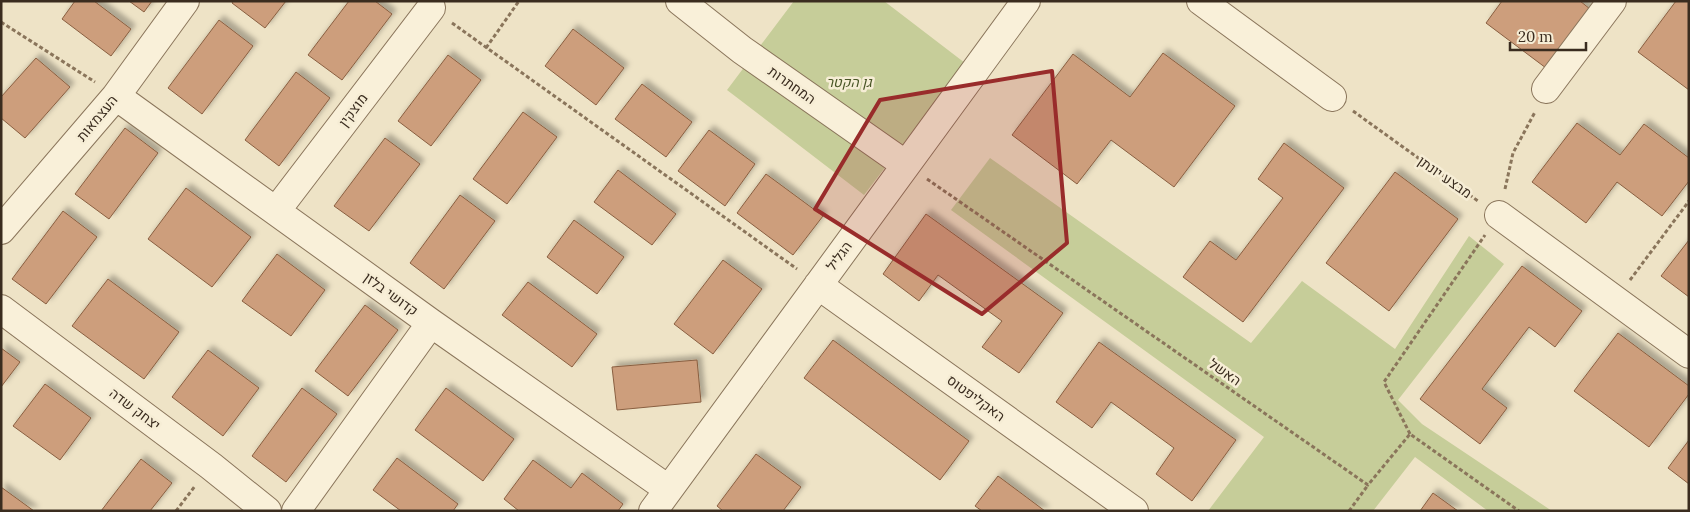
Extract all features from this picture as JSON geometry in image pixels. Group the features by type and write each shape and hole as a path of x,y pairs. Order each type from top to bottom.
{"street":[{"name":"העצמאות","path":"1,230 116,96 186,1"},
{"name":"המחתרות","path":"680,1 742,50 906,165"},
{"name":"הגליל","path":"657,505 1026,1"},
{"path":"1201,1 1332,97"},
{"path":"1546,89 1612,1"},
{"name":"מוצקין","path":"276,211 430,8"},
{"name":"קדושי בלזן","path":"116,96 432,323 657,505"},
{"path":"1499,215 1689,354"},
{"name":"האקליפטוס","path":"818,284 1134,511"},
{"name":"יצחק שדה","path":"1,309 203,460 267,511"},
{"path":"296,511 432,323"}],"path":[{"path":"486,48 519,1"},
{"path":"430,8 818,284"},
{"path":"1,22 116,96"},
{"path":"1519,511 1410,434 1384,382 1499,215 1513,153 1546,89"},
{"name":"מבצע יונתן","path":"1332,97 1499,215"},
{"name":"האשל","path":"906,165 1368,485"},
{"path":"1614,300 1689,202"},
{"path":"1348,511 1410,434"}],"highlighted area":[{"path":"1052,71 1067,243 982,314 815,209 880,100"}],"green space":[{"name":"גן הקטר","path":"794,1 884,1 965,63 864,195 727,90"},
{"path":"990,158 1251,343 1302,281 1395,349 1469,236 1504,264 1398,400 1422,424 1552,511 1488,511 1415,457 1373,511 1208,511 1264,437 951,210"}],"building":[{"path":"75,1 94,1 131,29 111,56 62,19"},
{"path":"129,1 152,1 144,12"},
{"path":"233,1 286,1 265,28 232,3"},
{"path":"349,1 375,1 392,14 342,80 308,55"},
{"path":"1502,1 1580,1 1590,9 1546,68 1486,23"},
{"path":"1676,1 1689,1 1689,90 1638,52"},
{"path":"219,20 253,46 202,114 168,88"},
{"path":"573,29 624,68 596,105 545,66"},
{"path":"1163,53 1235,106 1174,187 1111,140 1077,184 1012,135 1073,54 1130,97"},
{"path":"448,55 481,80 431,146 398,121"},
{"path":"36,58 70,87 25,138 1,118 1,97"},
{"path":"296,72 330,98 279,166 245,140"},
{"path":"642,84 692,122 666,157 615,119"},
{"path":"523,112 557,137 507,204 473,179"},
{"path":"1577,123 1620,155 1644,124 1689,158 1689,181 1662,216 1617,182 1586,223 1532,182"},
{"path":"125,128 158,153 109,219 75,194"},
{"path":"709,130 755,164 725,206 678,171"},
{"path":"385,138 420,164 369,231 334,206"},
{"path":"1284,143 1344,188 1243,322 1183,277 1210,241 1236,260 1283,198 1258,179"},
{"path":"618,170 676,214 652,245 594,202"},
{"path":"1395,172 1458,219 1389,311 1326,263"},
{"path":"766,174 823,216 793,255 737,213"},
{"path":"186,188 251,237 212,287 148,239"},
{"path":"460,195 495,221 444,289 410,263"},
{"path":"63,211 97,237 46,304 12,279"},
{"path":"926,214 1063,313 1019,373 982,347 1002,321 938,275 919,301 883,274"},
{"path":"574,220 624,257 597,294 547,257"},
{"path":"1689,240 1689,297 1661,276"},
{"path":"277,254 325,290 291,336 242,301"},
{"path":"723,260 762,289 713,354 674,324"},
{"path":"1522,266 1582,311 1555,347 1529,327 1482,389 1507,408 1480,444 1420,399"},
{"path":"108,279 179,332 144,379 72,326"},
{"path":"528,282 597,334 572,367 502,315"},
{"path":"365,305 398,330 348,396 315,371"},
{"path":"1618,333 1689,386 1689,394 1649,447 1574,391"},
{"path":"833,340 969,441 940,480 804,378"},
{"path":"1099,342 1236,440 1192,501 1156,474 1174,448 1111,402 1092,428 1056,402"},
{"path":"1,348 20,362 1,387"},
{"path":"208,350 259,388 223,436 172,397"},
{"path":"697,360 701,402 617,410 612,367"},
{"path":"45,384 91,418 60,460 13,426"},
{"path":"302,388 337,414 286,482 252,456"},
{"path":"446,388 514,439 483,481 415,430"},
{"path":"1689,440 1689,484 1668,468"},
{"path":"756,454 801,487 783,511 723,511 717,506"},
{"path":"397,458 458,504 453,511 401,511 373,490"},
{"path":"141,459 172,483 150,511 101,511"},
{"path":"533,460 571,488 582,473 623,504 618,511 519,511 504,499"},
{"path":"998,476 1045,511 982,511 975,506"},
{"path":"1,487 34,511 1,511"},
{"path":"1433,493 1458,511 1420,511"}]}
